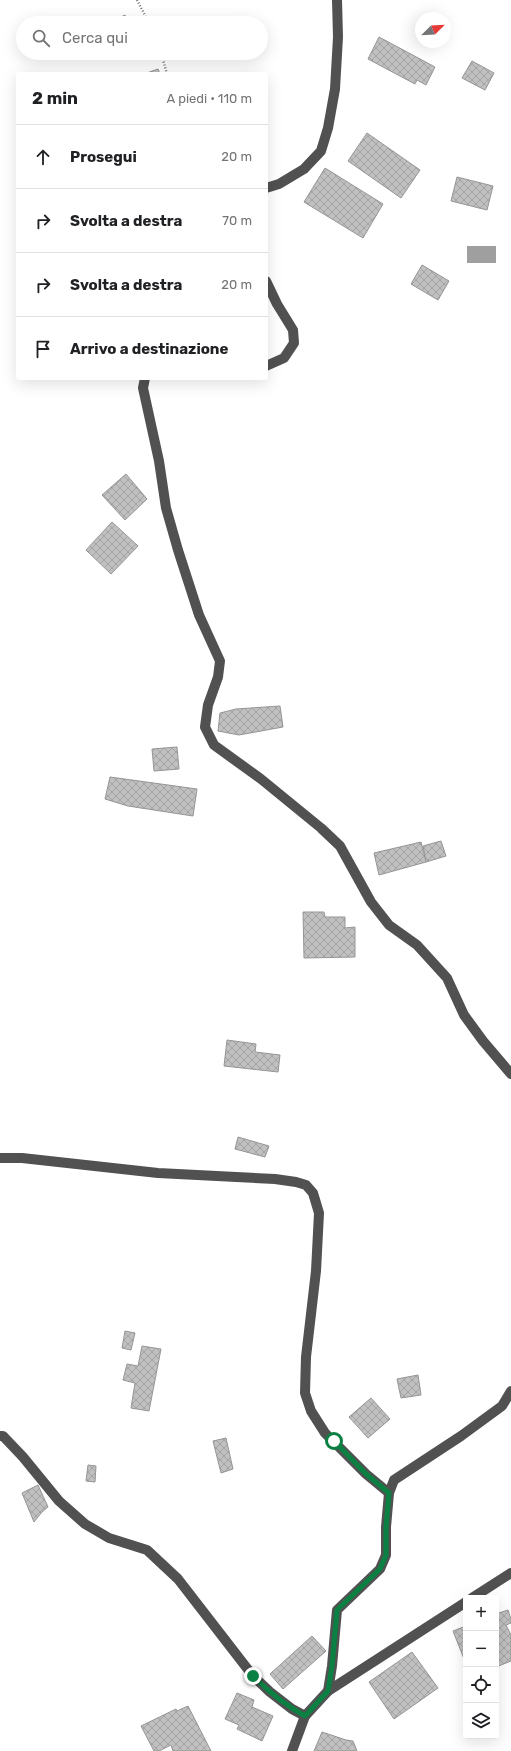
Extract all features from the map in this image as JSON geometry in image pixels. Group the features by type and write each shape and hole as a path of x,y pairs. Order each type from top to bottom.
{"street":[{"path":"268,187 279,184 304,170 321,151 328,128 335,89 338,37 337,0"},
{"path":"268,285 277,304 293,330 294,343 284,358 268,365"},
{"path":"145,380 143,388 159,461 166,508 199,615 220,661 218,677 208,705 205,726 214,745 261,779 322,828 340,846 371,902 389,925 417,945 447,978 464,1015 483,1041 511,1074"},
{"path":"0,1158 22,1158 158,1173 275,1179 296,1182 306,1186 313,1193 319,1213 316,1271 306,1357 305,1394 311,1411 325,1433 366,1474 389,1493"},
{"path":"328,1691 332,1666 337,1610 380,1569 386,1555 386,1528 389,1493 394,1480 461,1436 502,1406 511,1391"},
{"path":"0,1436 3,1436 23,1457 59,1501 85,1524 108,1538 147,1550 178,1579 253,1676 270,1692 292,1709 305,1716"},
{"path":"477,1595 511,1573"},
{"path":"292,1751 305,1716 328,1691 463,1604"}],"path":[{"path":"137,0 145,16"},
{"path":"163,60 166,72"}],"shaded area":[{"path":"467,246 496,246 496,263 467,263"}],"building":[{"path":"379,37 435,67 426,85 417,80 415,84 368,59"},
{"path":"472,61 494,73 485,90 462,78"},
{"path":"158,69 159,72 150,72"},
{"path":"367,133 420,170 401,198 348,161"},
{"path":"325,168 383,204 363,238 304,202"},
{"path":"457,177 493,186 487,210 451,201"},
{"path":"422,265 449,281 438,300 411,284"},
{"path":"126,474 147,499 125,520 102,495"},
{"path":"112,522 138,546 111,574 86,550"},
{"path":"280,706 283,727 239,735 218,731 220,713 236,709"},
{"path":"177,747 179,769 154,771 152,749"},
{"path":"110,777 197,789 193,816 128,806 105,799"},
{"path":"441,841 446,856 426,862 423,846"},
{"path":"421,842 426,862 379,875 374,853"},
{"path":"303,912 324,912 325,917 345,917 345,928 355,927 355,957 304,958"},
{"path":"227,1040 256,1044 255,1052 280,1055 278,1072 224,1066"},
{"path":"238,1137 269,1146 265,1157 235,1149"},
{"path":"125,1331 135,1333 131,1350 122,1348"},
{"path":"142,1346 161,1349 149,1411 131,1408 135,1383 123,1380 127,1364 138,1366"},
{"path":"418,1375 421,1395 401,1398 397,1379"},
{"path":"371,1398 390,1419 368,1438 349,1417"},
{"path":"226,1438 233,1469 221,1473 213,1441"},
{"path":"88,1465 96,1466 95,1482 86,1481"},
{"path":"38,1485 48,1507 34,1522 22,1493"},
{"path":"508,1610 511,1619 511,1623 506,1625 511,1635 511,1661 499,1666 499,1631 499,1613"},
{"path":"463,1627 463,1656 453,1631"},
{"path":"312,1636 326,1651 283,1689 270,1674"},
{"path":"412,1652 438,1688 394,1719 369,1682"},
{"path":"237,1693 254,1700 252,1707 273,1716 262,1741 237,1729 239,1725 225,1719"},
{"path":"188,1706 211,1751 173,1751 171,1745 159,1751 154,1751 141,1726 176,1709 177,1711"},
{"path":"322,1732 353,1741 357,1751 314,1751"}],"route":[{"path":"253,1676 270,1692 292,1709 305,1716 328,1691 332,1666 337,1610 380,1569 386,1555 386,1528 389,1493 366,1474 334,1441"}]}
